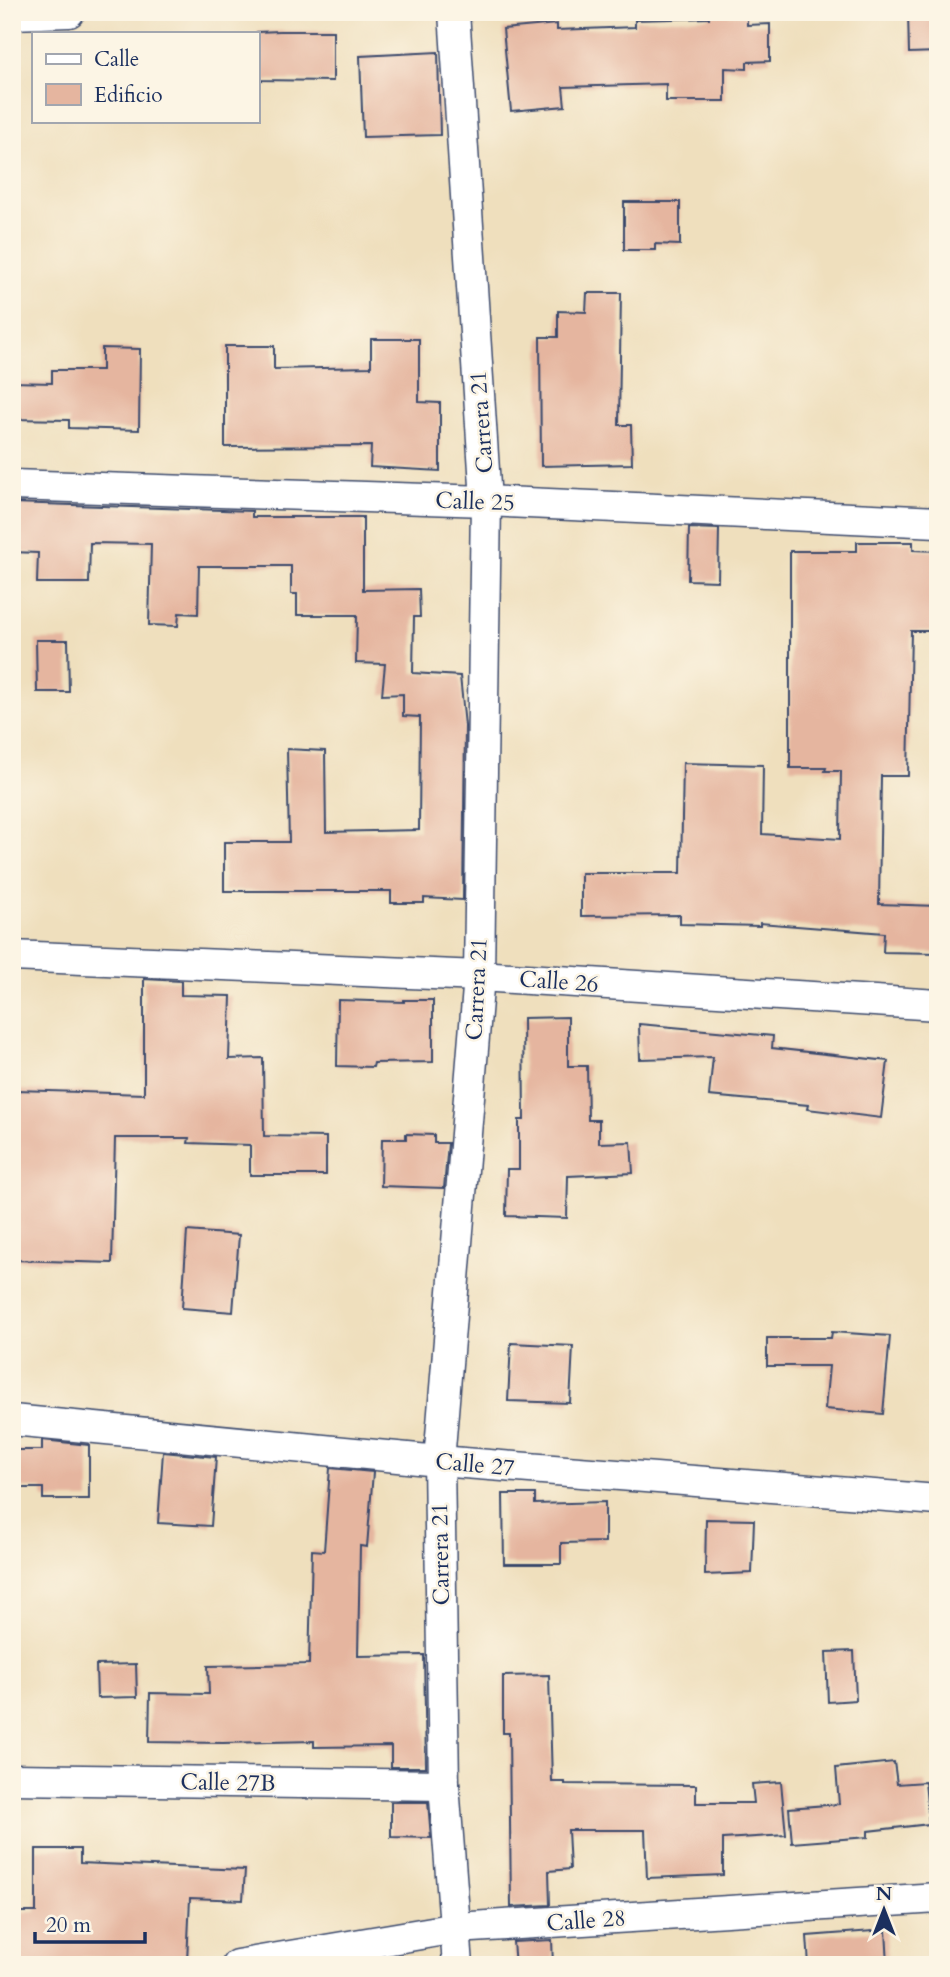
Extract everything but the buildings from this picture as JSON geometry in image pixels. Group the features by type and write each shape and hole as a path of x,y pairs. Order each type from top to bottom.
{"street":[{"path":"12,14 69,12"},
{"name":"Carrera 21","path":"454,12 486,501 479,975 439,1461 444,1785 458,1965"},
{"name":"Calle 25","path":"12,485 486,501 938,522"},
{"name":"Calle 26","path":"12,956 479,975 938,1005"},
{"name":"Calle 27","path":"12,1420 439,1461 938,1500"},
{"name":"Calle 27B","path":"12,1779 444,1785"},
{"name":"Calle 28","path":"237,1965 456,1928 938,1898"}]}
